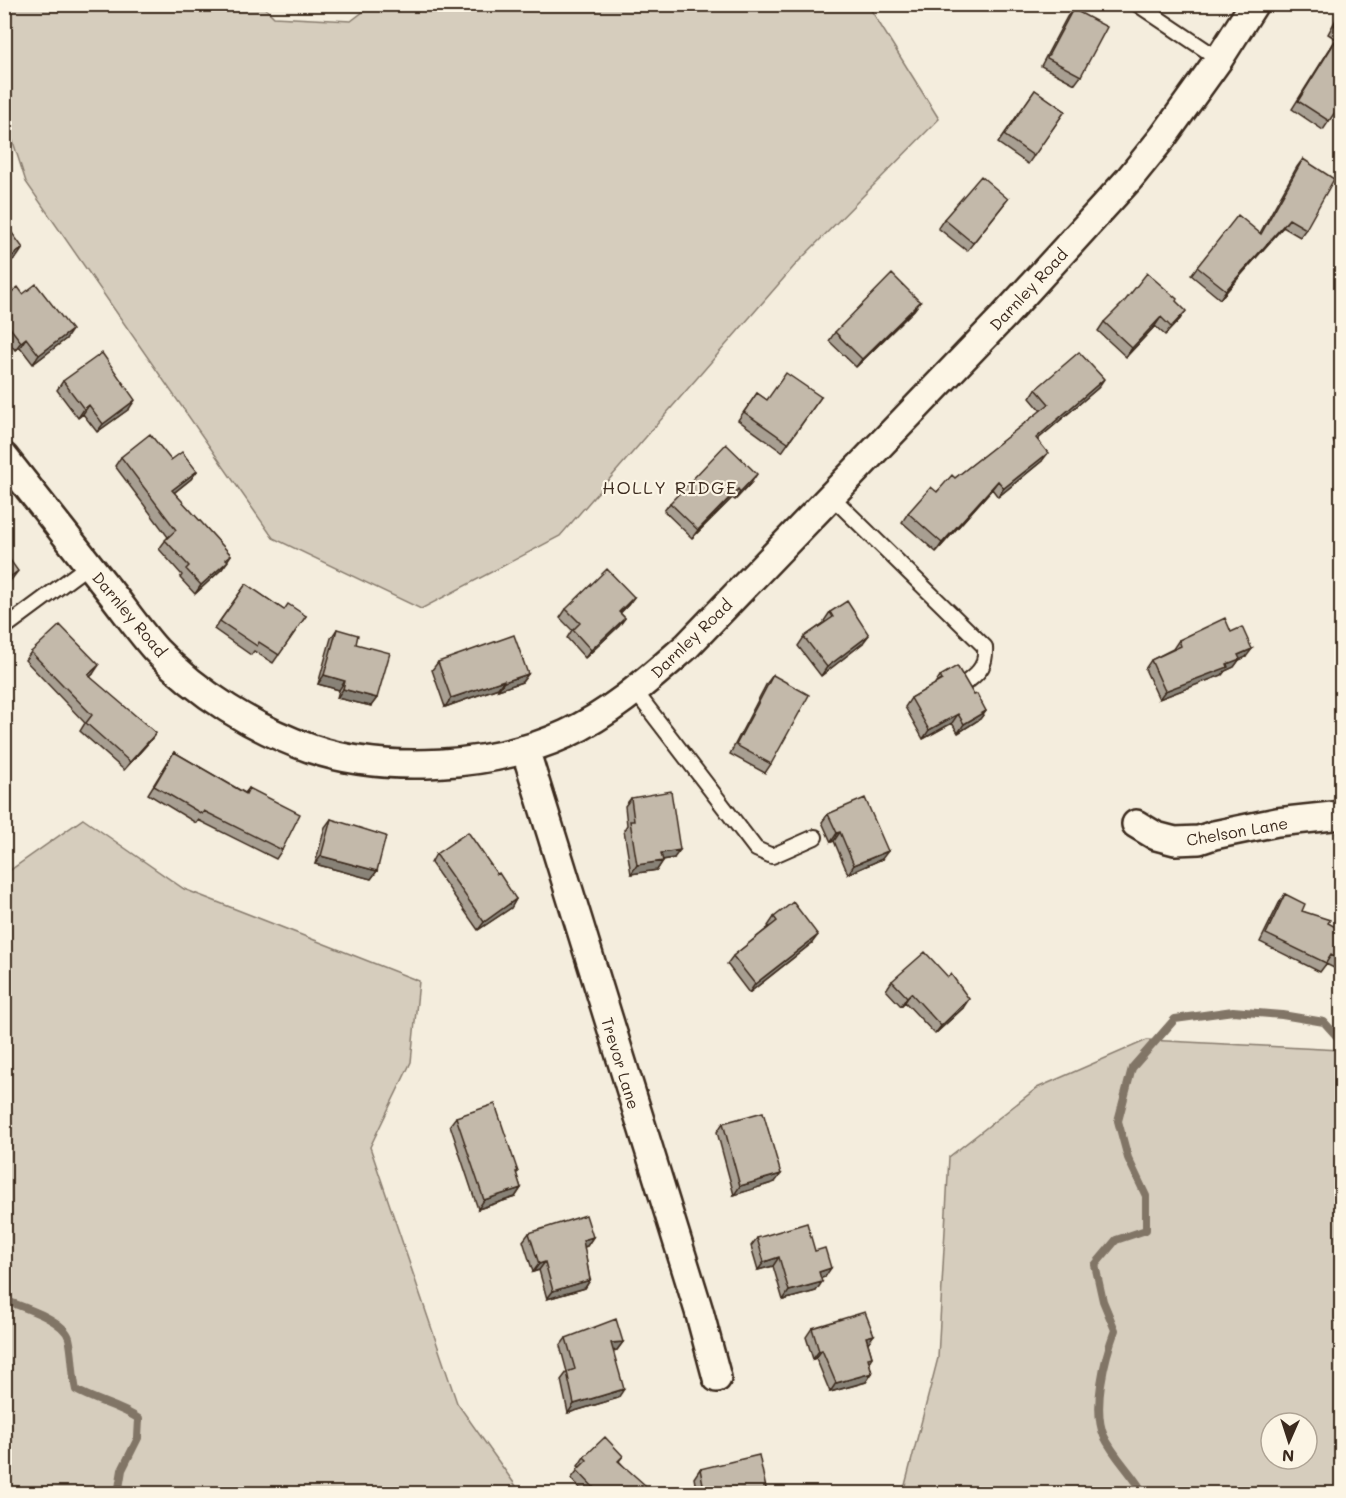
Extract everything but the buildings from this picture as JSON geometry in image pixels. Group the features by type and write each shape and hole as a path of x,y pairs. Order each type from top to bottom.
{"street":[{"name":"Darnley Road","path":"4,457 156,650 201,689 242,717 287,740 315,750 362,760 401,763 450,762 498,756 525,749 566,734 604,713 635,691 687,646 1004,316 1129,179 1163,137 1219,59 1254,4"},
{"name":"Trevor Lane","path":"525,749 699,1311 717,1377"},
{"name":"Chelson Lane","path":"1136,824 1156,836 1175,841 1187,841 1277,822 1341,815"}],"lane":[{"path":"1137,4 1219,59"},
{"path":"830,495 985,647 985,660 980,672 968,681"},
{"path":"4,628 89,565"},
{"path":"635,691 756,849 772,856 815,837"}],"shaded area":[{"path":"5,5 262,5 274,17 351,21 372,5 868,5 939,119 797,263 560,536 421,609 273,538 26,182 5,117"},
{"path":"83,819 184,889 419,981 411,1062 370,1147 457,1403 521,1493 5,1493 5,874"},
{"path":"1147,1040 1341,1050 1341,1493 903,1493 938,1358 949,1157 1037,1088"}],"waterway":[{"path":"1144,1494 1108,1444 1099,1411 1101,1383 1115,1330 1103,1301 1095,1265 1116,1240 1146,1230 1146,1196 1128,1158 1118,1121 1132,1068 1175,1019 1233,1011 1282,1015 1324,1022 1342,1042"},
{"path":"4,1300 51,1319 65,1331 69,1338 76,1390 124,1410 139,1419 138,1438 122,1470 118,1494"}],"district":[{"name":"HOLLY RIDGE","path":"670,487"}]}
